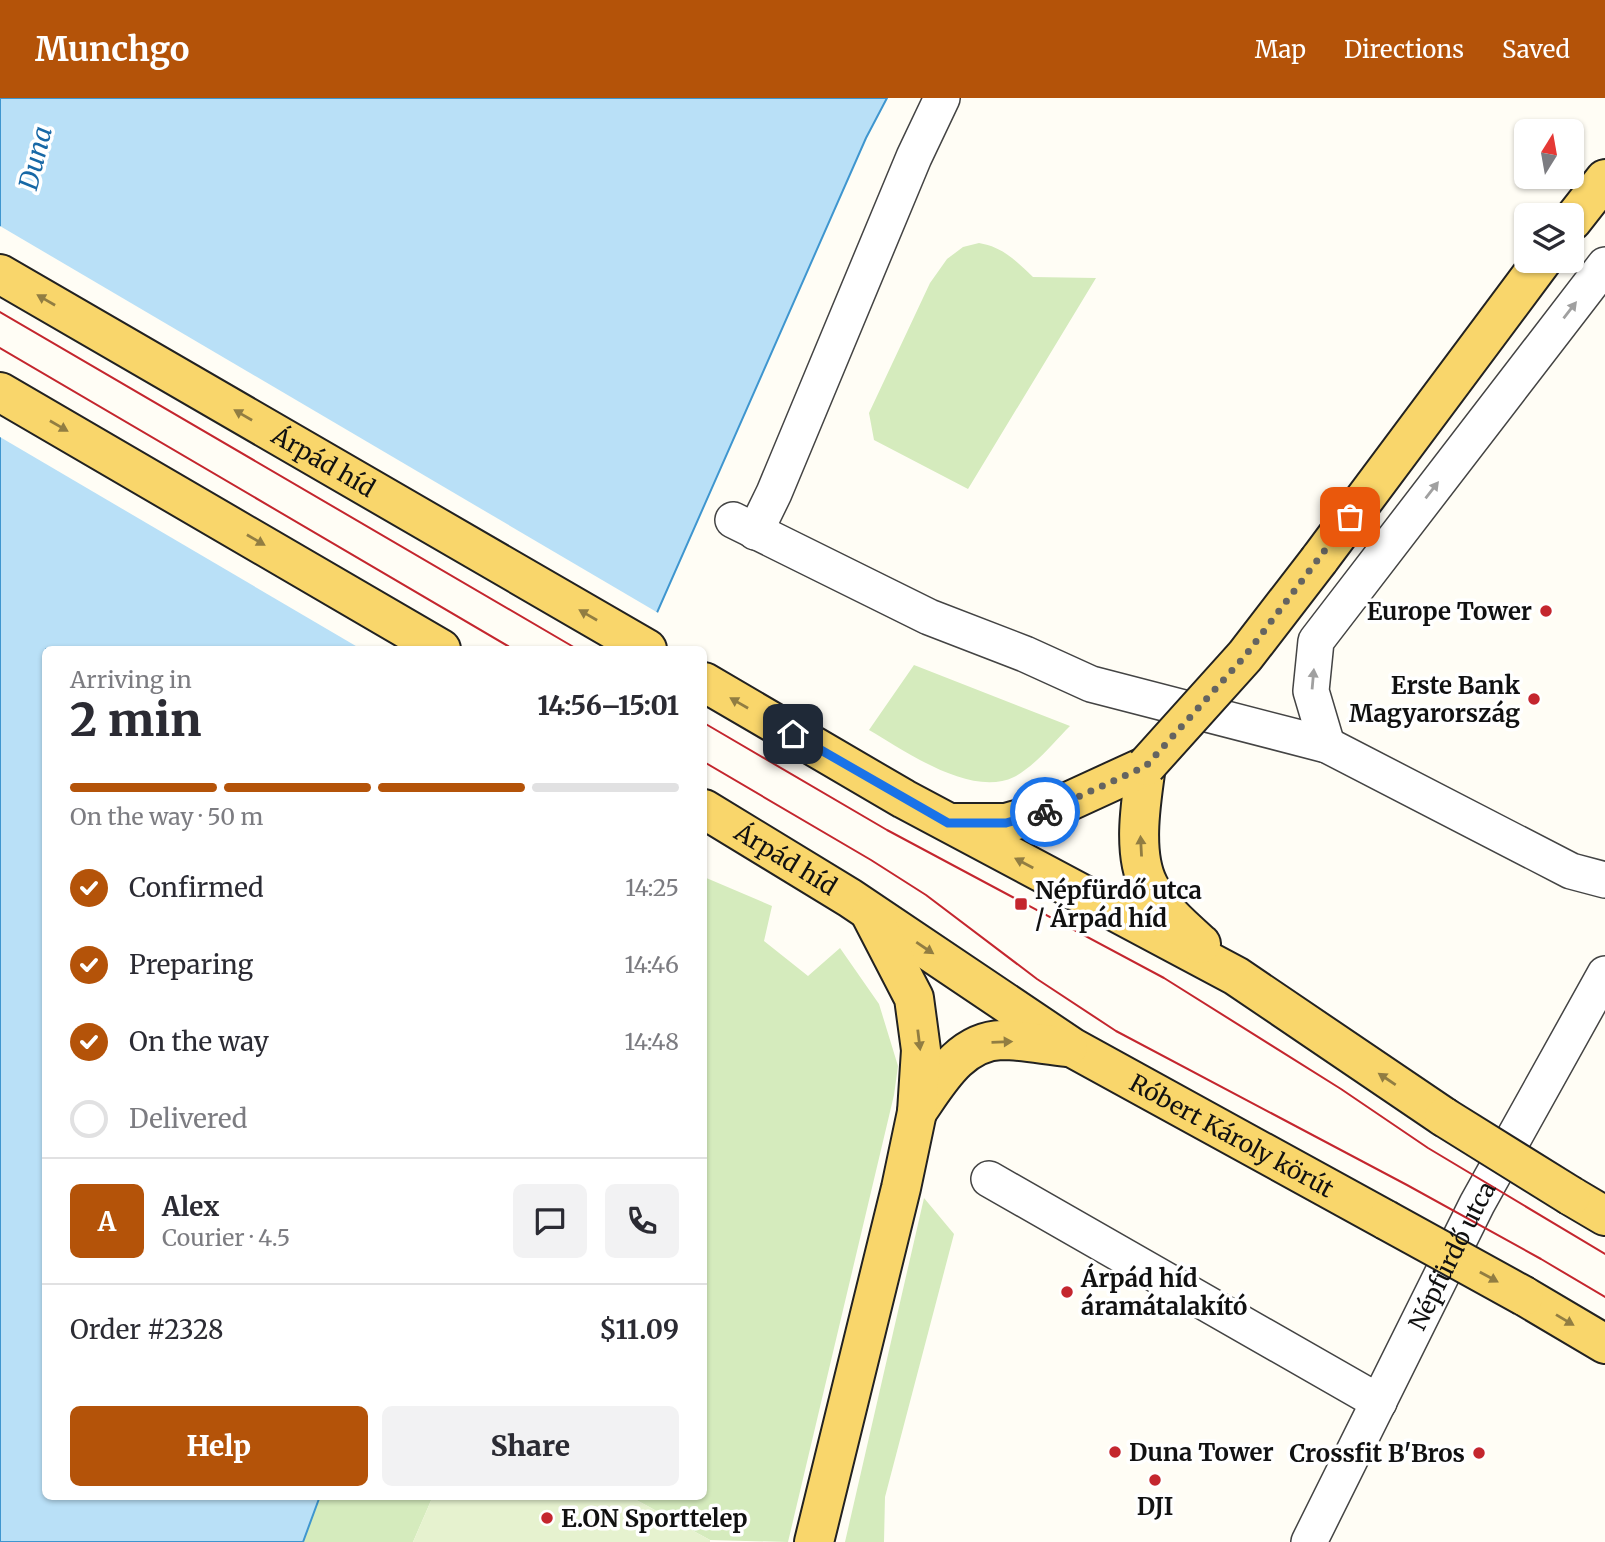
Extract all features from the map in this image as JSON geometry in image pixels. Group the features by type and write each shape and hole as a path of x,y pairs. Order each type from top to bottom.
{"main road":[{"path":"1584,206 1605,179"},
{"path":"948,823 1006,823 1037,814 1146,766 1245,656 1533,273"},
{"name":"Árpád híd","path":"0,274 642,646"},
{"path":"0,392 437,646"},
{"path":"707,684 904,799 1236,976 1444,1118 1605,1216"},
{"path":"1146,766 1140,814 1142,869 1149,887 1174,919 1236,976"},
{"name":"Árpád híd","path":"707,811 859,904"},
{"path":"814,1542 901,1188 917,1112 921,1050 914,998 859,904"},
{"name":"Róbert Károly körút","path":"859,904 1073,1048 1524,1296 1605,1344"},
{"path":"917,1112 945,1072 971,1047 1000,1040 1073,1048"}],"street":[{"path":"942,98 914,157 774,493 744,526 929,617 1025,654 1091,684 1327,745 1571,871 1605,880"},
{"path":"1327,745 1311,691 1316,641 1605,265"},
{"name":"Népfürdő utca","path":"1309,1542 1477,1203 1605,974"},
{"path":"989,1179 1378,1402"}],"green space":[{"path":"979,243 1002,251 1033,277 1096,278 968,489 874,440 869,413 930,283 947,259 963,247"},
{"path":"914,665 1070,726 1037,760 1014,777 997,782 959,777 919,760 869,730"},
{"path":"707,878 772,906 764,941 808,976 840,948 879,1004 898,1066 894,1095 788,1542 710,1540 636,1500 707,1500"},
{"path":"924,1198 954,1234 885,1497 884,1542 845,1542"},
{"path":"319,1500 431,1500 413,1542 303,1542"},
{"name":"E.ON Sporttelep","path":"431,1500 636,1500 710,1540 710,1542 413,1542"}],"water":[{"name":"Duna","path":"0,98 887,98 866,138 642,646 42,646 42,1500 319,1500 303,1542 0,1542"}],"pier":[{"path":"0,226 660,614 646,646 356,646 0,437"}],"tram line":[{"path":"0,312 572,646"},
{"path":"0,348 508,646"},
{"path":"707,725 887,830 1164,978 1341,1089 1428,1148 1605,1254"},
{"path":"707,764 926,895 1037,979 1116,1031 1407,1185 1605,1297"}],"way so far":[{"path":"1045,812 1146,766 1245,656 1350,517"}],"place":[{"name":"Europe Tower","path":"1546,611"},
{"name":"Erste Bank Magyarország","path":"1534,699"},
{"name":"Népfürdő utca / Árpád híd","path":"1021,904"},
{"name":"Árpád híd áramátalakító","path":"1067,1292"},
{"name":"Duna Tower","path":"1115,1452"},
{"name":"Crossfit B'Bros","path":"1479,1453"},
{"name":"DJI","path":"1155,1480"},
{"name":"E.ON Sporttelep","path":"547,1518"}],"route":[{"path":"793,734 948,823 1006,823 1045,812"}]}
